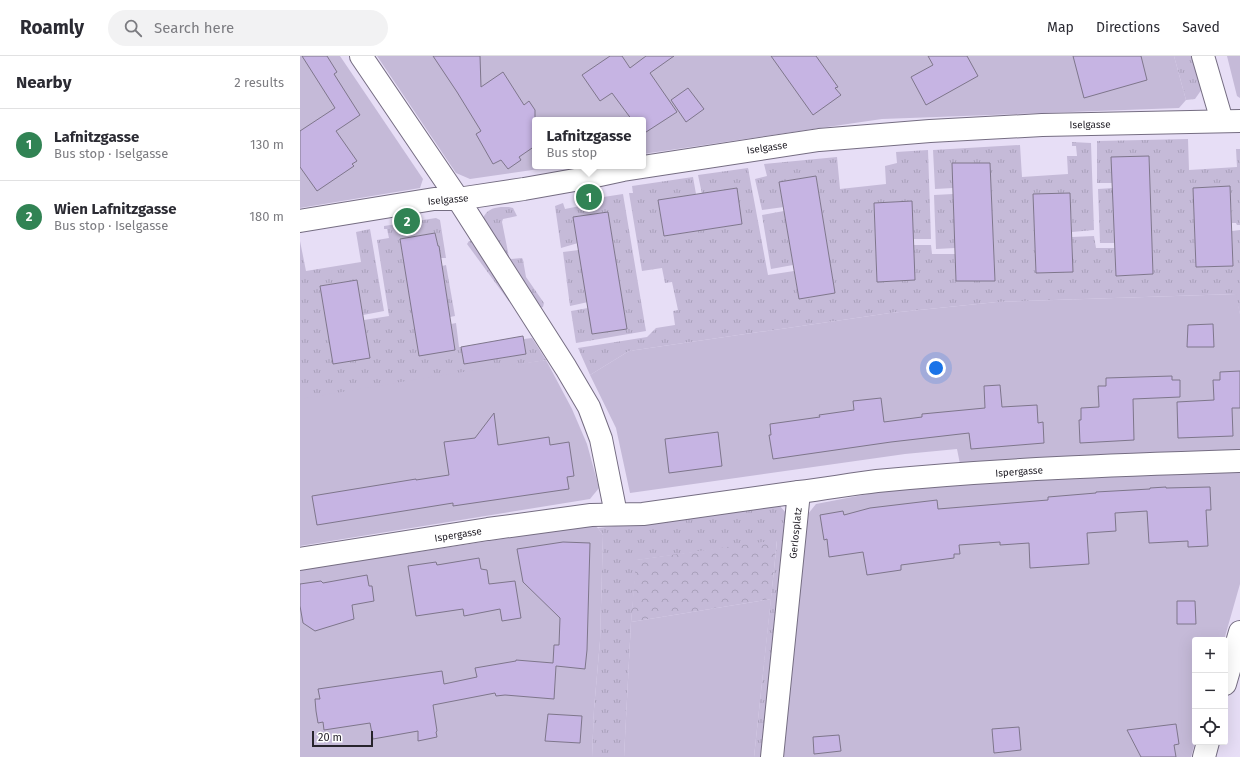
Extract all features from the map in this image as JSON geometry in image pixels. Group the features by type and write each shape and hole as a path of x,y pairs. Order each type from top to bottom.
{"street":[{"path":"361,56 458,199 566,368 589,407 601,439 616,514"},
{"path":"1203,56 1231,121"},
{"name":"Iselgasse","path":"646,166 819,140 930,131 1027,126 1231,121"},
{"name":"Iselgasse","path":"300,221 434,199 458,199 586,178 630,169"},
{"name":"Ispergasse","path":"799,492 876,481 959,474 1240,461"},
{"name":"Gerlosplatz","path":"616,514 643,514 799,492 772,757"},
{"name":"Ispergasse","path":"300,559 488,529 591,515 616,514"},
{"path":"1228,674 1240,632"},
{"path":"1204,757 1207,745"}],"green space":[{"path":"300,56 340,56 423,179 420,188 300,208"},
{"path":"377,56 1174,56 1186,100 1179,108 882,119 646,154 646,117 532,117 532,169 539,169 470,179 456,173"},
{"path":"1174,56 1191,56 1202,89 1195,99 1186,100"},
{"path":"1227,56 1240,56 1240,98 1237,96"},
{"path":"1188,139 1189,170 1237,167 1236,149 1240,149 1240,225 1232,223 1230,187 1193,188 1196,267 1233,266 1232,231 1240,230 1240,314 1235,294 997,302 890,313 629,351 590,375 578,348 647,337 656,328 675,325 673,311 678,310 672,282 665,283 662,268 642,271 629,193 633,193 632,186 693,177 696,194 658,201 664,236 742,224 737,188 702,194 698,175 748,168 768,275 794,271 799,299 835,293 816,176 779,182 784,207 762,210 755,179 767,176 764,164 837,157 840,189 886,184 885,166 897,163 896,152 928,150 931,239 913,239 912,201 874,203 877,282 915,280 913,245 931,245 932,254 955,254 956,281 995,281 990,163 953,188 935,189 933,150 1020,145 1022,177 1068,174 1067,156 1077,156 1076,146 1072,146 1072,142 1091,143 1094,230 1072,232 1070,193 1033,194 1036,273 1073,272 1072,237 1094,236 1096,248 1115,248 1116,276 1153,274 1149,156 1112,183 1097,183 1097,141"},
{"path":"1113,188 1115,243 1100,243 1098,189"},
{"path":"623,194 646,331 576,343 571,311 588,308 593,334 627,329 608,212 574,217 578,243 561,248 555,206 563,203 565,209 585,205 584,200"},
{"path":"953,194 955,248 936,249 934,195"},
{"path":"501,207 513,208 517,216 503,219 502,222 509,257 511,259 522,258 526,277 544,303 543,307 540,308 483,218 490,210"},
{"path":"784,211 793,265 771,269 762,215"},
{"path":"436,218 440,220 446,258 441,258 435,233 400,239 419,355 453,337 451,324 456,323 459,347 461,347 464,364 526,354 524,339 532,338 546,360 300,401 300,241 306,271 361,262 356,232 370,229 384,311 363,315 357,280 320,286 333,364 370,358 364,320 389,316 377,240 389,238 387,229 384,229 384,226"},
{"path":"469,241 472,241 513,303 511,304 467,244"},
{"path":"579,250 588,302 570,306 563,252"},
{"path":"446,265 455,316 450,317 442,266"},
{"path":"1236,294 1240,314 1240,450 960,464 957,449 905,454 630,493 616,428 590,375 629,351 890,313 997,302"},
{"path":"546,360 572,409 587,444 599,488 590,499 300,546 300,399 442,375"},
{"path":"1240,467 1240,584 1225,637 1192,637 1192,745 1194,745 1191,757 782,757 804,519 816,504 899,488"},
{"path":"780,506 786,513 766,757 754,757 777,541 637,560 631,622 624,757 592,757 594,709 600,641 603,535 598,528"},
{"path":"593,525 598,528 603,535 600,641 594,709 592,757 300,757 300,570"},
{"path":"777,540 771,599 631,622 636,560"},
{"path":"771,599 754,757 624,757 631,622"}],"building":[{"path":"302,56 327,56 337,72 334,74 360,115 336,131 357,161 352,164 354,166 317,191 300,167 300,131 335,108"},
{"path":"433,56 480,56 481,87 503,72 524,105 529,101 535,110 535,117 532,117 532,148 519,157 521,160 508,169 501,160 493,164 476,134 481,131"},
{"path":"610,56 622,56 630,68 646,56 674,56 650,73 677,112 646,132 646,117 630,117 612,93 600,101 582,75"},
{"path":"771,56 816,56 838,87 835,88 841,95 813,115"},
{"path":"928,56 967,56 978,76 926,105 911,77 933,65"},
{"path":"1073,56 1141,56 1147,80 1084,98"},
{"path":"688,88 704,109 686,122 671,100"},
{"path":"1149,156 1153,274 1116,276 1111,157"},
{"path":"952,163 990,163 995,281 956,281"},
{"path":"816,176 835,293 799,299 779,182"},
{"path":"1230,186 1233,266 1196,267 1193,188"},
{"path":"737,188 742,224 664,236 658,200"},
{"path":"1070,193 1073,272 1036,273 1033,194"},
{"path":"912,201 915,280 877,282 874,203"},
{"path":"608,212 627,329 592,334 573,217"},
{"path":"435,233 439,246 455,350 419,356 400,239"},
{"path":"357,280 370,358 333,364 320,286"},
{"path":"1213,324 1214,347 1187,347 1188,325"},
{"path":"523,336 526,354 464,364 461,347"},
{"path":"1240,371 1240,408 1232,408 1233,436 1178,438 1177,402 1214,400 1213,380 1220,380 1220,372"},
{"path":"1172,376 1172,380 1180,380 1180,397 1133,399 1134,440 1080,443 1079,420 1081,420 1081,408 1099,407 1098,386 1106,386 1106,378"},
{"path":"1000,385 1002,407 1037,405 1038,423 1043,422 1044,443 971,449 969,433 891,442 773,459 769,435 771,435 770,424 820,417 819,415 854,410 853,401 881,398 884,422 922,417 922,414 985,408 984,386"},
{"path":"494,413 498,445 549,437 550,445 569,442 574,476 567,477 569,489 453,506 453,503 317,525 312,496 449,475 444,442 475,438"},
{"path":"718,432 722,466 669,473 665,439"},
{"path":"1166,487 1210,487 1211,510 1206,510 1208,546 1188,547 1188,541 1149,543 1147,511 1115,513 1116,531 1087,533 1089,564 1030,568 1029,543 1000,545 1000,542 959,545 960,554 954,554 954,558 901,565 901,570 867,575 863,552 829,557 827,539 824,540 820,515 843,511 844,515 870,508 937,500 938,509 1048,500 1048,497 1096,492"},
{"path":"563,542 590,543 587,650 585,669 556,666 554,699 505,695 496,696 495,693 433,705 437,737 418,741 418,731 373,739 370,723 324,730 323,722 318,723 315,699 320,699 318,689 442,671 444,684 477,677 475,668 516,660 553,663 554,645 559,645 560,618 523,582 517,549"},
{"path":"479,558 481,569 487,570 489,584 515,581 521,618 502,621 500,609 464,616 463,609 416,616 408,566 436,562 437,565"},
{"path":"367,575 369,586 372,586 374,601 352,605 354,619 315,631 303,623 300,606 300,584 321,581 323,583"},
{"path":"1177,601 1195,601 1196,624 1177,624"},
{"path":"548,714 582,716 580,743 545,741"},
{"path":"1176,724 1179,744 1174,745 1176,757 1141,757 1127,730"},
{"path":"1019,727 1021,750 994,753 992,729"},
{"path":"839,735 841,751 814,754 813,737"}],"place":[{"name":"Lafnitzgasse","path":"589,197"},
{"name":"Wien Lafnitzgasse","path":"407,221"}]}
